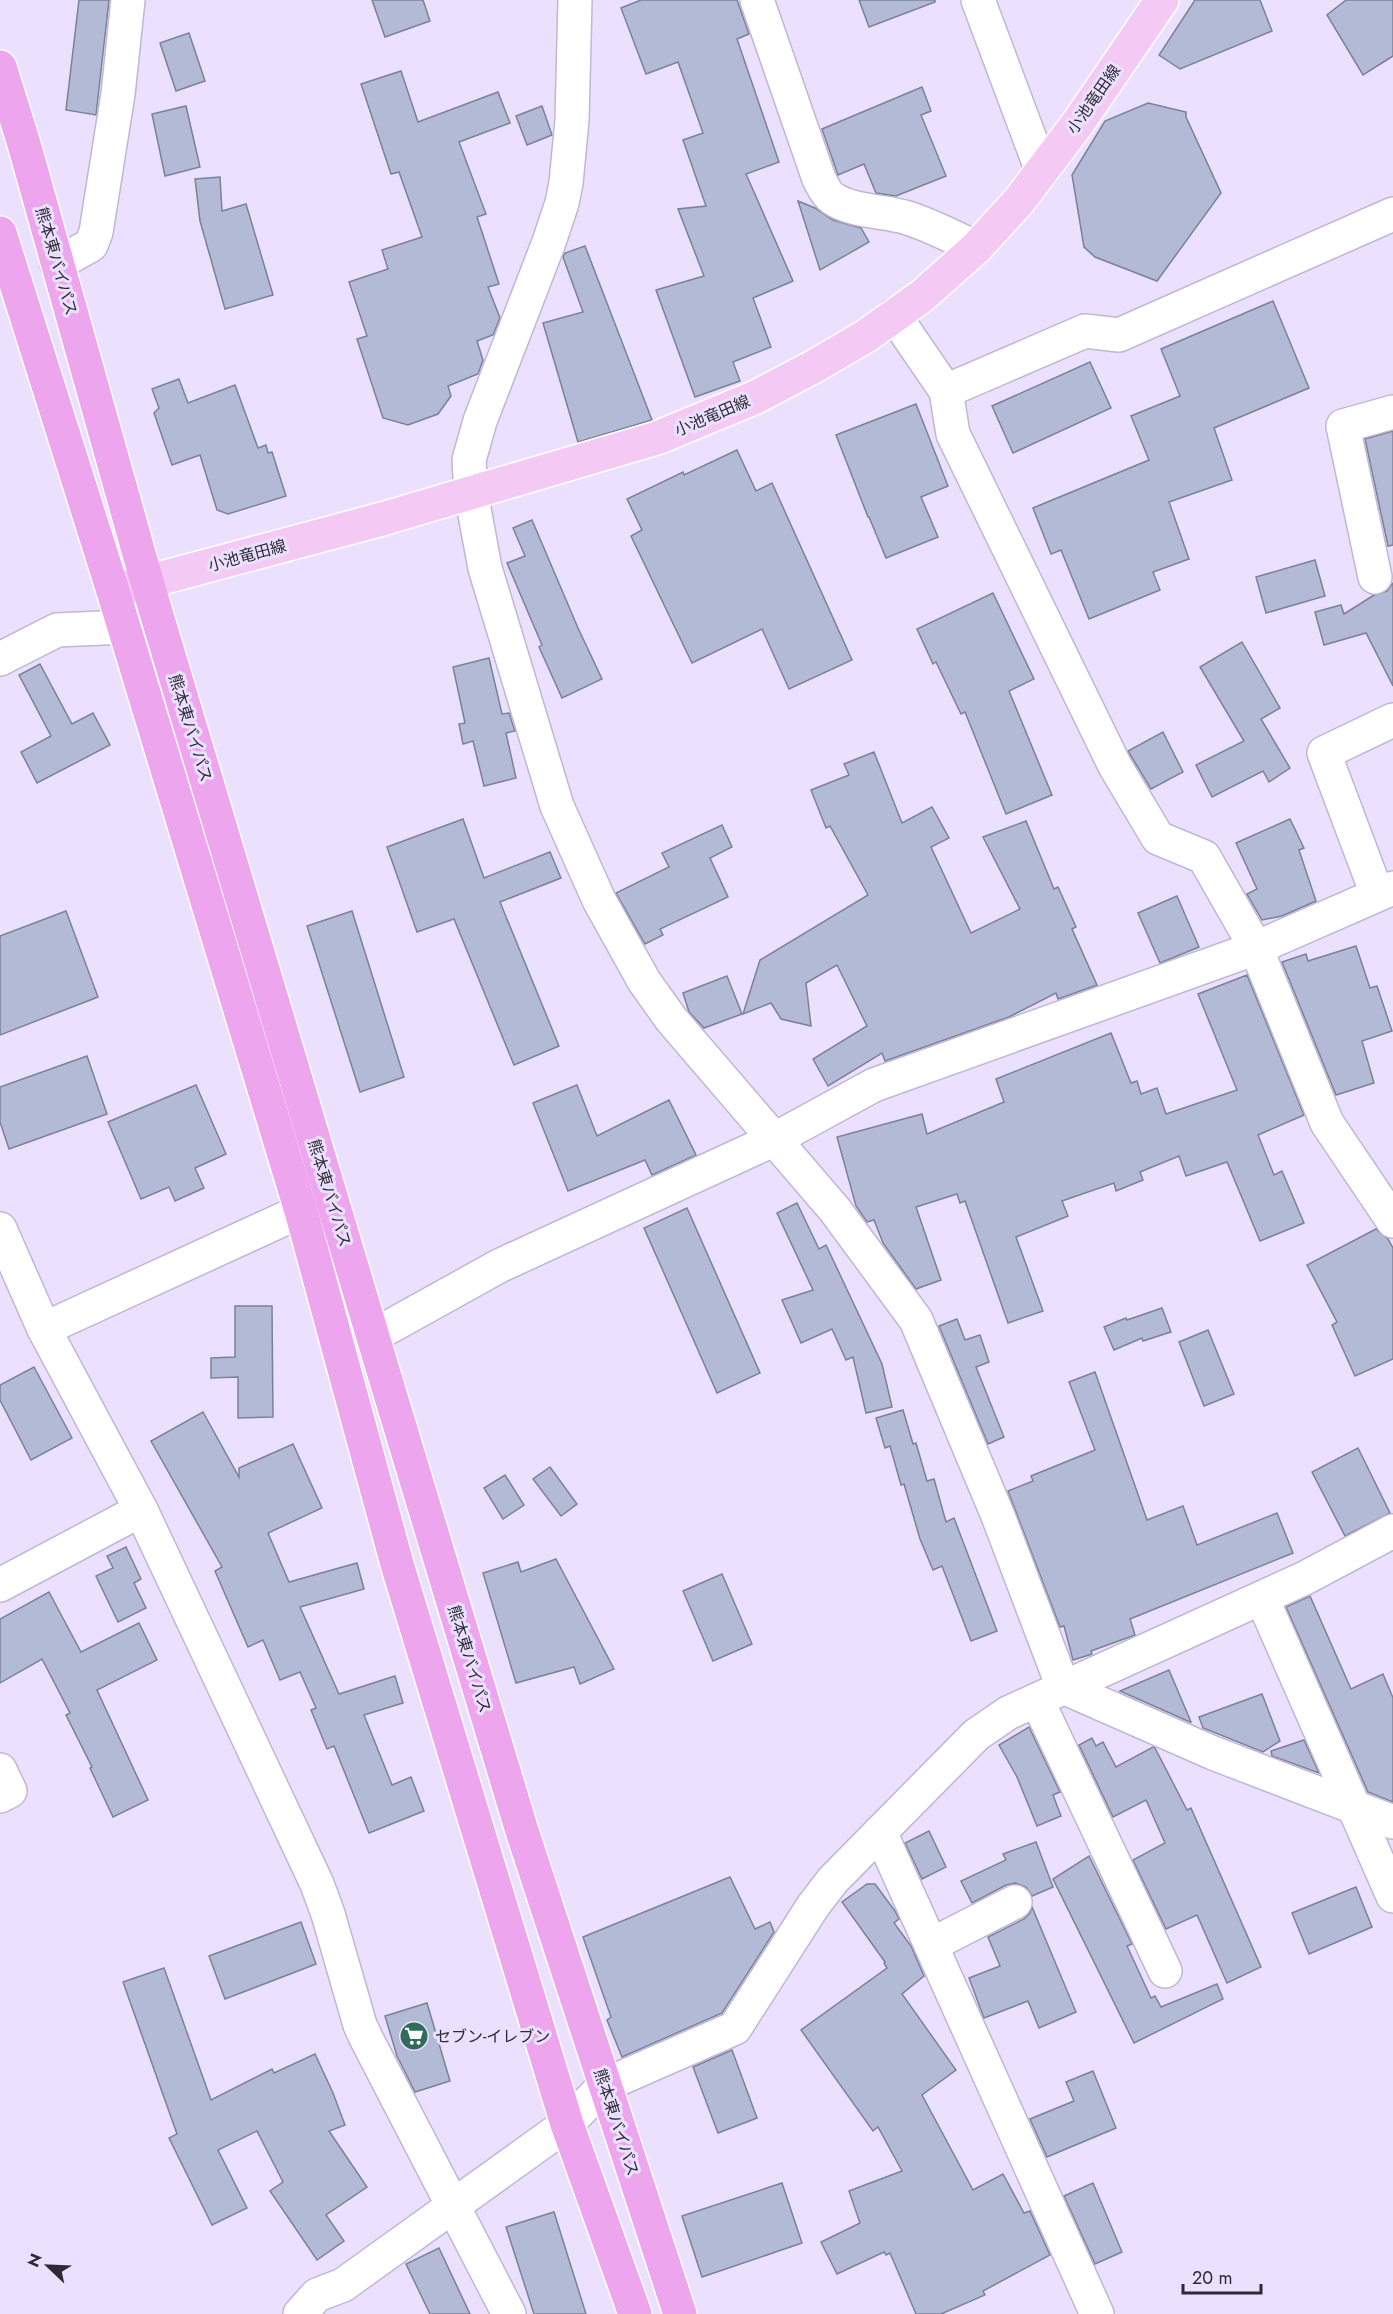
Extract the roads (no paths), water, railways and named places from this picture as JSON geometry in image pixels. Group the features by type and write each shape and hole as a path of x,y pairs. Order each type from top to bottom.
{"highway":[{"name":"熊本東バイパス","path":"0,67 147,582 522,1831 680,2314"},
{"name":"熊本東バイパス","path":"0,233 113,591 301,1211 397,1564 567,2124 634,2314"}],"main road":[{"name":"小池竜田線","path":"113,591 471,493 657,438 745,402 822,362 866,336 922,296 976,248 1019,201 1078,123 1162,0"}],"street":[{"path":"57,264 91,245 96,232 118,94 128,0"},
{"path":"575,0 572,120 562,203 480,422 469,460 471,493 485,567 557,806 599,900 644,981 671,1019 835,1210 916,1320 998,1516 1050,1694 1165,1971"},
{"path":"757,0 819,179 832,198 843,204 916,221 976,248"},
{"path":"978,0 1042,171"},
{"path":"946,391 1084,331 1119,335 1393,213"},
{"path":"894,315 946,391 953,434 1115,766 1158,838 1204,858 1256,948 1327,1123 1393,1221"},
{"path":"1376,577 1343,426 1393,412"},
{"path":"0,659 57,630 124,627"},
{"path":"373,1336 499,1266 775,1139 874,1085 1256,948 1385,891 1324,753 1393,720"},
{"path":"44,1329 301,1211"},
{"path":"0,1229 44,1329 141,1510 317,1884 360,2025 509,2314"},
{"path":"0,1585 141,1510"},
{"path":"300,2314 317,2295 343,2285 567,2124 605,2085 735,2028 813,1906 833,1880 976,1735 1008,1713 1305,1578 1393,1531"},
{"path":"1262,1598 1393,1896"},
{"path":"1050,1694 1353,1805 1393,1822"},
{"path":"0,1770 10,1791 0,1796"},
{"path":"880,1832 1097,2314"},
{"path":"931,1945 1015,1902"}],"place":[{"name":"セブン-イレブン","path":"414,2036"}]}
